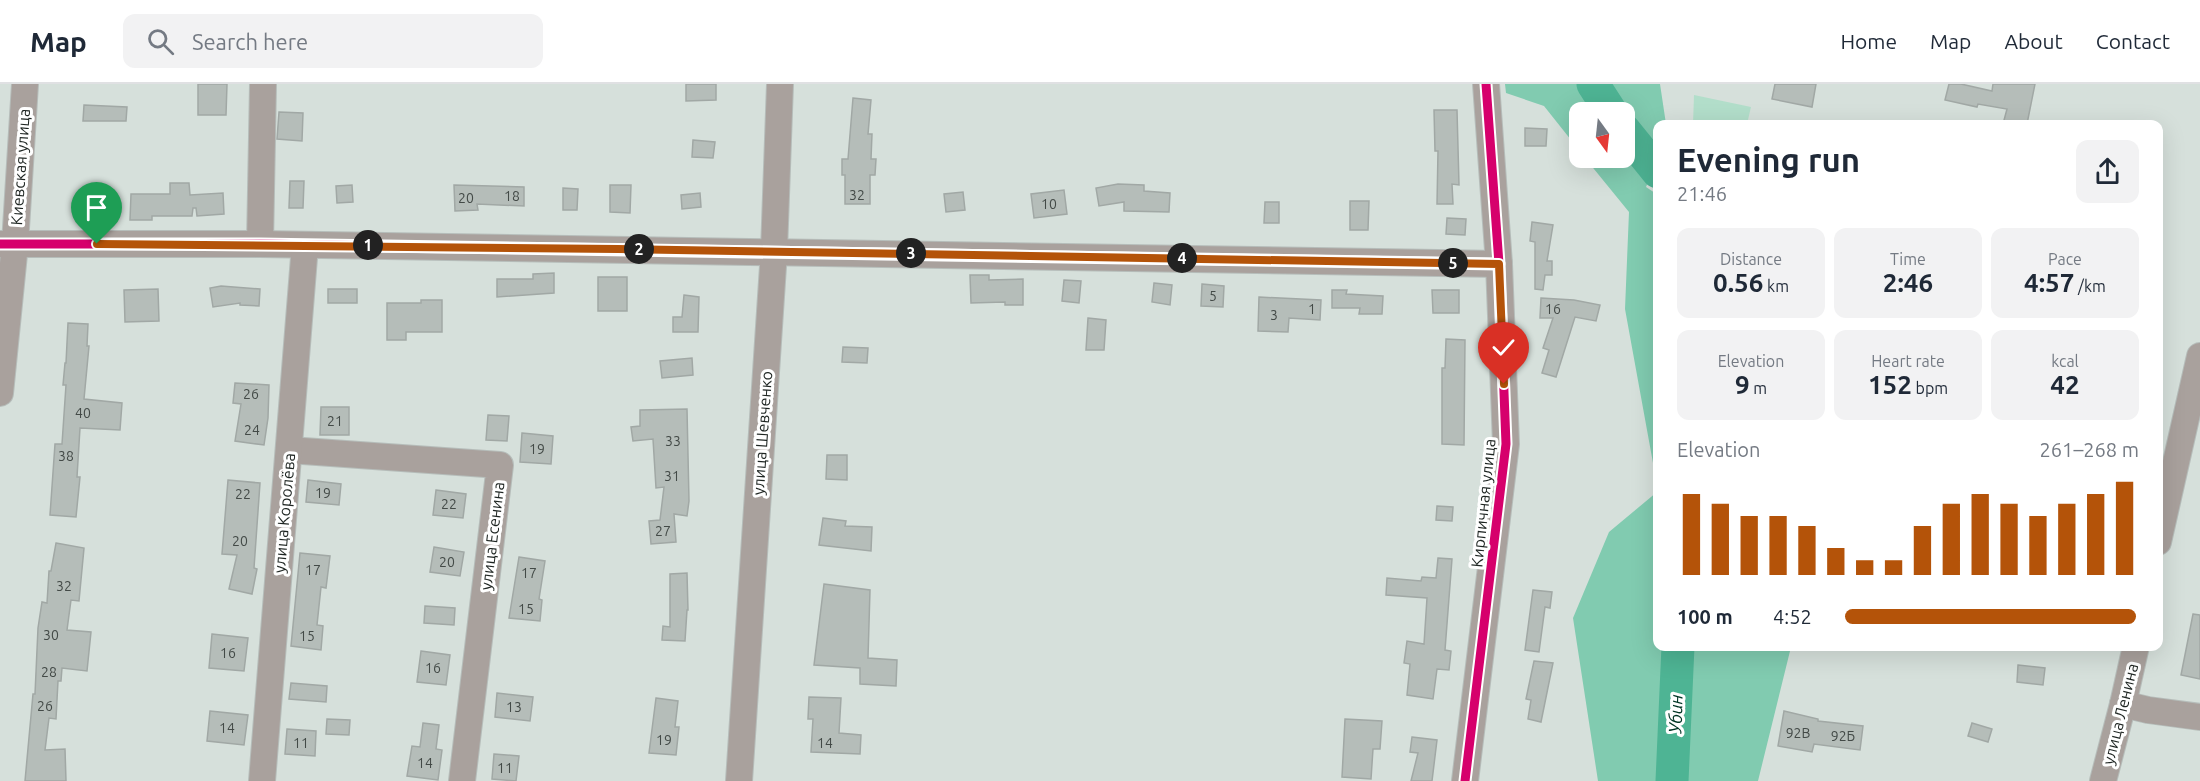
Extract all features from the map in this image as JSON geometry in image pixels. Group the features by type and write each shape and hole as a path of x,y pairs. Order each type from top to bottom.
{"street":[{"name":"Киевская улица","path":"0,393 8,244 25,84"},
{"path":"260,244 263,84"},
{"name":"улица Шевченко","path":"739,781 774,251 780,84"},
{"name":"Кирпичная улица","path":"1465,781 1506,444 1499,264 1486,84"},
{"path":"8,244 260,244 1499,264"},
{"name":"улица Королёва","path":"262,781 305,245"},
{"path":"2163,526 2191,435 2200,357"},
{"name":"улица Есенина","path":"289,450 500,465 462,781"},
{"name":"улица Ленина","path":"2103,781 2135,651"},
{"path":"2123,704 2200,717"}],"green space":[{"path":"1505,84 1660,84 1665,120 1653,120 1653,171 1646,187 1653,192 1653,463 1625,309 1629,212 1593,168 1635,168 1635,102 1569,102 1569,137 1544,106 1506,93"},
{"path":"1694,95 1751,107 1748,120 1693,120"},
{"path":"1653,495 1653,651 1790,651 1758,781 1598,781 1573,618 1609,532"}],"building":[{"path":"198,84 227,84 226,115 198,115"},
{"path":"686,84 716,84 716,100 686,101"},
{"path":"1775,84 1816,84 1812,107 1772,99"},
{"path":"1949,84 1961,84 1992,91 1993,84 2035,84 2028,120 2004,120 2007,109 1978,104 1977,107 1945,100"},
{"path":"853,98 871,100 868,134 872,134 871,159 876,159 875,175 870,175 870,204 845,204 845,175 842,175 842,159 848,159"},
{"path":"84,105 127,107 126,121 83,121"},
{"path":"1434,110 1457,110 1459,185 1452,184 1453,204 1437,204 1438,151 1435,151"},
{"path":"279,112 303,113 302,141 277,139"},
{"path":"1525,128 1547,129 1546,146 1525,146"},
{"path":"693,140 715,142 713,158 692,157"},
{"path":"290,181 304,181 303,208 289,208"},
{"path":"170,183 189,183 190,195 223,193 224,214 197,216 196,208 193,208 192,216 152,216 152,220 130,220 131,194 170,194"},
{"path":"1118,184 1144,185 1144,191 1170,193 1169,212 1124,211 1124,202 1099,206 1096,188"},
{"path":"352,185 353,202 337,203 336,186"},
{"path":"454,185 524,187 524,206 477,204 478,210 455,211"},
{"path":"610,185 631,185 630,213 610,212"},
{"path":"563,188 578,189 577,210 563,210"},
{"path":"1064,190 1067,214 1034,218 1031,194"},
{"path":"963,192 965,210 946,212 944,194"},
{"path":"700,193 701,207 682,209 681,195"},
{"path":"1350,201 1369,201 1368,230 1350,230"},
{"path":"1265,202 1279,202 1279,223 1264,223"},
{"path":"1447,218 1466,219 1465,235 1446,234"},
{"path":"1532,222 1553,225 1547,261 1552,261 1552,275 1545,275 1543,290 1535,289 1535,242 1530,241"},
{"path":"554,273 554,293 497,297 497,279 533,279 533,274"},
{"path":"970,275 989,275 989,280 1023,279 1023,305 1005,305 1005,302 971,303"},
{"path":"598,277 627,277 627,311 598,311"},
{"path":"1064,280 1081,281 1079,303 1062,301"},
{"path":"1154,283 1172,285 1170,305 1152,302"},
{"path":"1202,284 1224,286 1223,307 1201,306"},
{"path":"221,286 260,289 259,306 240,305 240,303 213,307 210,288"},
{"path":"158,289 159,321 125,322 124,290"},
{"path":"328,289 357,289 357,303 328,303"},
{"path":"1332,290 1347,290 1346,294 1383,296 1382,314 1359,314 1360,308 1332,308"},
{"path":"1432,290 1459,290 1459,313 1433,313"},
{"path":"684,295 699,297 698,332 673,332 673,317 682,317"},
{"path":"1259,297 1321,300 1320,320 1289,318 1288,332 1258,331"},
{"path":"1541,298 1574,300 1600,305 1596,321 1575,317 1556,377 1542,373 1549,350 1543,348 1553,318 1540,318"},
{"path":"421,300 442,300 442,332 406,332 406,340 387,340 387,303 421,303"},
{"path":"1088,318 1106,320 1104,350 1086,350"},
{"path":"68,323 88,324 87,346 89,346 84,399 122,403 120,430 80,428 77,477 80,477 76,517 50,515 55,444 62,444 66,385 63,385"},
{"path":"1446,339 1465,340 1464,445 1442,444 1442,368 1445,368"},
{"path":"843,347 868,348 867,363 842,362"},
{"path":"692,358 693,375 662,378 660,361"},
{"path":"235,383 269,385 264,445 235,441 241,404 233,403"},
{"path":"321,407 349,407 349,435 320,435"},
{"path":"687,409 689,501 687,516 674,514 676,542 651,544 649,521 660,520 664,487 656,488 653,439 633,441 631,427 640,426 640,410"},
{"path":"488,415 509,416 507,441 486,440"},
{"path":"522,433 553,436 551,464 520,462"},
{"path":"827,455 847,455 847,480 826,479"},
{"path":"228,480 260,483 254,568 257,569 252,594 229,589 237,555 222,554"},
{"path":"308,480 341,484 339,505 306,502"},
{"path":"436,490 466,494 463,518 433,515"},
{"path":"1437,506 1453,507 1452,521 1436,520"},
{"path":"823,518 846,521 845,526 872,527 871,551 819,545"},
{"path":"56,543 84,548 79,601 71,600 67,630 91,632 87,671 62,668 61,681 58,681 56,719 49,718 45,750 65,749 66,781 25,781 33,694 35,694 38,628 42,602 47,603 49,571 51,571"},
{"path":"434,547 464,552 460,576 430,572"},
{"path":"300,553 330,556 326,588 321,587 317,625 323,626 321,650 291,646"},
{"path":"519,557 545,561 539,599 542,600 540,621 509,618"},
{"path":"1438,558 1452,559 1445,650 1451,651 1449,670 1437,669 1433,699 1407,695 1410,664 1404,663 1407,641 1424,644 1427,598 1386,595 1387,578 1421,581 1422,577 1436,578"},
{"path":"687,573 688,610 685,641 662,640 663,626 670,627 670,574"},
{"path":"824,584 870,590 868,658 897,660 896,686 860,684 860,668 814,665"},
{"path":"1533,590 1552,592 1550,608 1545,607 1539,652 1525,650"},
{"path":"425,606 455,608 454,625 424,623"},
{"path":"2193,614 2200,615 2200,679 2181,675"},
{"path":"212,634 248,638 244,671 209,668"},
{"path":"421,651 450,655 446,685 417,682"},
{"path":"1534,661 1553,663 1541,722 1528,719 1531,700 1526,699"},
{"path":"2018,665 2045,668 2043,685 2017,682"},
{"path":"291,683 327,686 326,702 289,699"},
{"path":"497,693 533,697 530,721 495,717"},
{"path":"809,697 841,698 839,733 861,735 860,754 811,752 813,719 808,719"},
{"path":"656,698 678,701 675,727 679,727 676,755 649,753"},
{"path":"210,711 248,715 244,745 207,741"},
{"path":"1784,711 1818,719 1818,721 1863,726 1860,750 1814,744 1812,752 1778,746"},
{"path":"327,719 350,720 349,735 326,734"},
{"path":"1345,719 1382,721 1380,749 1373,749 1371,779 1342,777"},
{"path":"423,723 439,725 436,749 442,750 438,780 407,776 412,746 420,747"},
{"path":"1972,723 1992,729 1988,742 1968,736"},
{"path":"287,729 316,731 315,756 285,754"},
{"path":"1412,737 1437,740 1432,781 1411,781 1418,753 1410,752"},
{"path":"494,754 519,756 516,781 492,779"}],"waterway":[{"name":"Убин","path":"1593,84 1605,102"},
{"name":"Убин","path":"1635,144 1653,166"},
{"name":"Убин","path":"1672,781 1678,651"}],"cycle path":[{"path":"1465,781 1506,444 1499,264 1486,84"},
{"path":"0,244 260,244 1499,264"}],"route":[{"path":"97,244 855,252 1499,264 1504,384"}]}
